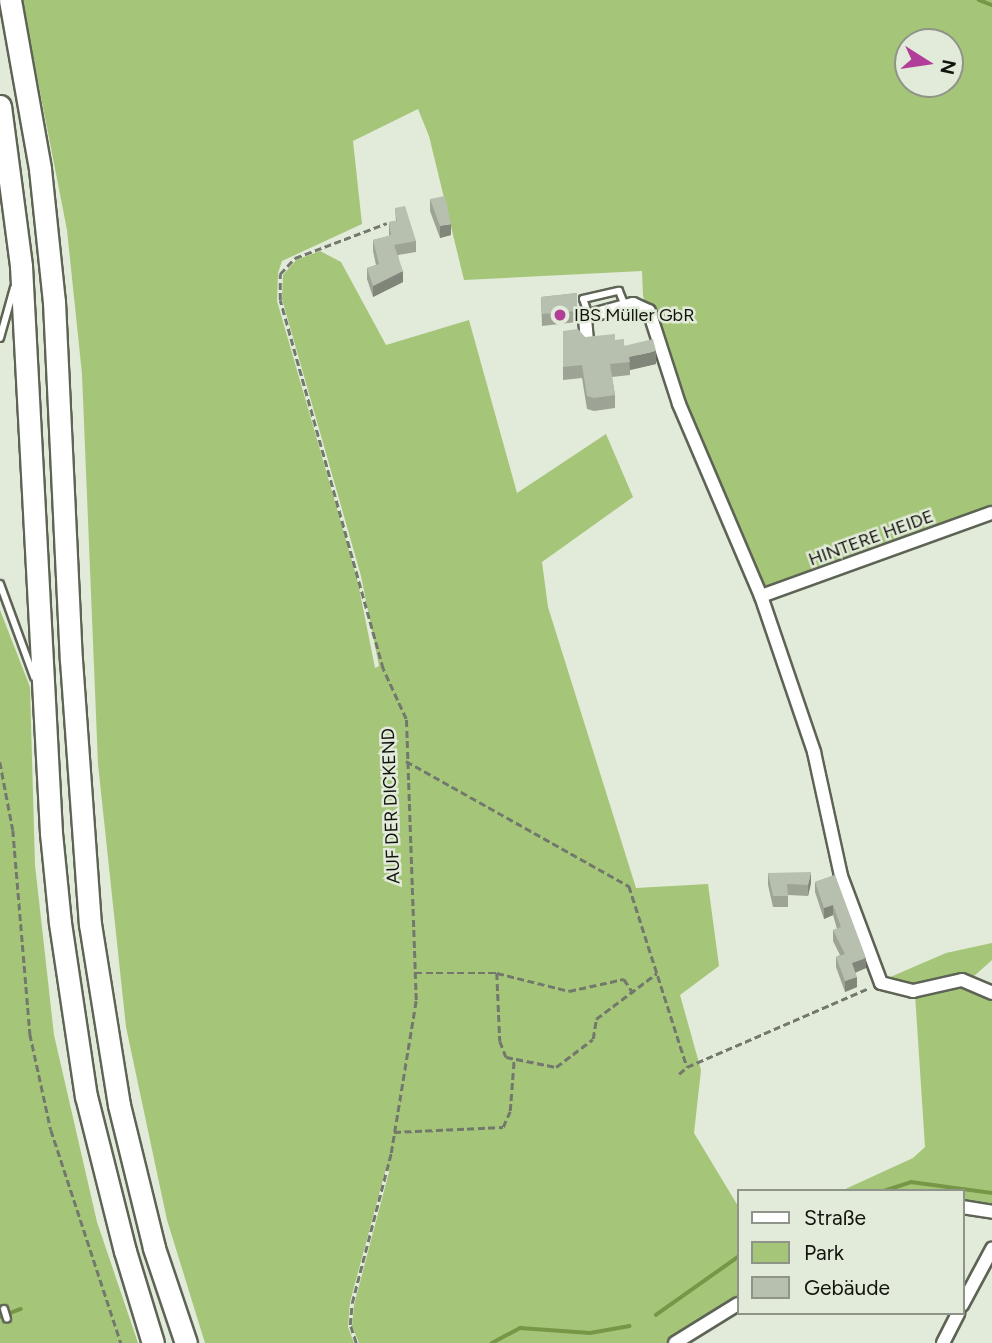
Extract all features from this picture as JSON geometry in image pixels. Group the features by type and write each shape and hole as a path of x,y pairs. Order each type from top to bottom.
{"highway":[{"path":"10,0 40,169 54,302 72,673 90,924 118,1105 154,1248 186,1343"},
{"path":"0,106 21,267 44,701 60,923 86,1096 125,1251 153,1343"}],"street":[{"path":"587,341 584,317 633,304 649,311 679,404 761,596 814,752 841,876 881,982 913,991 962,980 992,993"},
{"name":"HINTERE HEIDE","path":"761,596 992,513"},
{"path":"964,1207 992,1212"},
{"path":"964,1302 992,1249"},
{"path":"675,1343 736,1305"},
{"path":"943,1343 957,1315"}],"lane":[{"path":"0,338 21,267"},
{"path":"589,316 583,299 619,291 625,306"},
{"path":"0,584 44,701"},
{"path":"4,1309 7,1319"}],"path":[{"name":"AUF DER DICKEND","path":"356,1343 350,1325 352,1303 394,1132 416,1000 406,719 383,669 280,300 280,274 295,258 387,223"},
{"path":"406,760 629,886 687,1067"},
{"path":"0,762 13,830 30,1034 51,1130 121,1343"},
{"path":"415,973 497,973 569,991 624,979 634,993"},
{"path":"497,973 500,1041 506,1057 556,1067 593,1039 596,1019 634,993 657,973"},
{"path":"679,1074 687,1067 701,1064 881,982"},
{"path":"394,1132 503,1127 510,1111 514,1059"}],"green space":[{"path":"22,0 992,0 992,510 763,591 683,420 643,296 642,271 464,280 429,136 418,109 353,141 362,224 282,261 278,273 277,301 357,578 375,668 379,666 361,576 282,299 283,275 296,260 320,251 341,262 386,345 469,320 517,493 606,434 633,497 542,562 548,607 636,888 708,884 719,966 680,995 701,1070 694,1133 736,1203 736,1302 669,1343 359,1343 352,1326 354,1305 389,1172 387,1165 350,1302 348,1327 354,1343 205,1343 167,1220 126,1027 98,764 82,374 67,230"},
{"path":"0,610 30,687 35,865 54,1035 97,1222 138,1343 0,1343"},
{"path":"992,943 992,960 973,977 943,978 913,987 888,978 946,953"},
{"path":"960,983 992,996 992,1207 964,1204 964,1189 845,1189 913,1158 925,1147 915,994"}],"building":[{"path":"445,196 451,224 440,226 430,199"},
{"path":"405,206 416,241 394,245 403,271 373,286 367,268 379,264 373,240 391,235 389,222 397,221 395,208"},
{"path":"577,293 577,311 542,314 541,297"},
{"path":"578,329 585,337 615,334 615,340 624,339 624,346 653,339 656,351 629,357 630,362 610,364 615,395 594,398 587,396 582,365 563,367 563,331"},
{"path":"811,872 808,885 787,884 788,896 773,896 768,873"},
{"path":"835,875 866,958 852,963 857,977 845,981 836,957 845,954 833,930 841,927 833,905 824,908 815,882"}],"waterway":[{"path":"979,0 992,5"},
{"path":"890,1189 911,1182 963,1189"},
{"path":"964,1189 992,1193"},
{"path":"656,1315 736,1258"},
{"path":"0,1317 21,1309"},
{"path":"492,1343 520,1328 590,1333 629,1326"}],"place":[{"name":"IBS Müller GbR","path":"560,315"}]}
